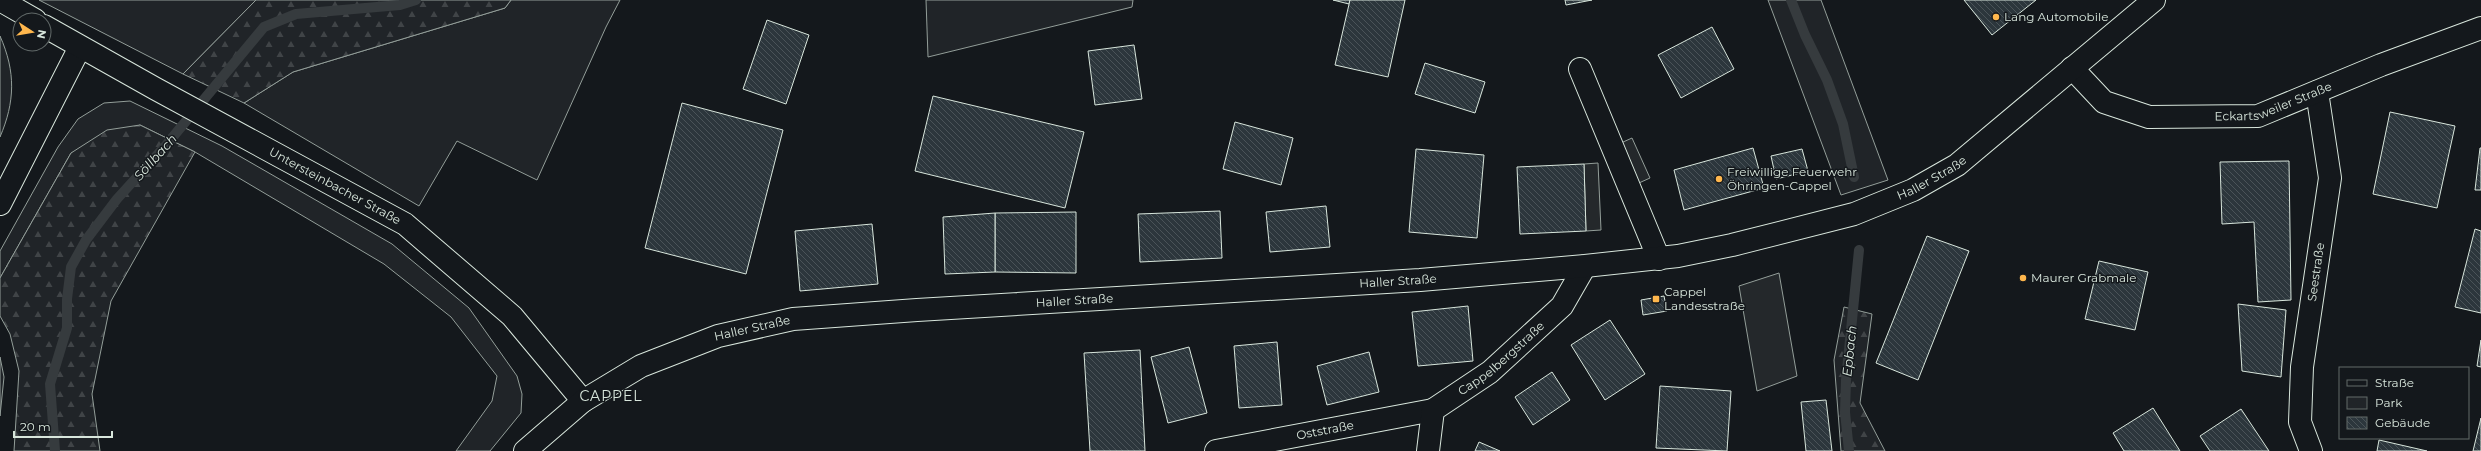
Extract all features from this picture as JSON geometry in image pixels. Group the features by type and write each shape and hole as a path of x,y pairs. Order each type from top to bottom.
{"main road":[{"path":"0,0 20,12"},
{"name":"Haller Straße","path":"525,451 583,401 641,366 718,336 793,319 917,310 1420,280 1585,266 1659,258 1732,245 1854,214 1913,190 1958,165 2154,0"},
{"name":"Eckartsweiler Straße","path":"2072,68 2104,102 2149,117 2258,116 2481,28"},
{"name":"Untersteinbacher Straße","path":"52,31 156,89 405,224 512,316 583,401"},
{"path":"0,204 80,47"},
{"path":"1580,69 1659,258"},
{"name":"Seestraße","path":"2311,451 2300,422 2302,367 2330,178 2317,92"},
{"name":"Cappelbergstraße","path":"1433,410 1490,372 1562,306 1585,266"},
{"path":"1428,451 1433,410"},
{"name":"Oststraße","path":"1216,451 1433,410"}],"green space":[{"path":"39,0 256,0 183,74"},
{"path":"256,0 511,0 505,8 293,72 244,103 183,74"},
{"path":"511,0 620,0 606,27 537,180 457,141 419,206 244,103 293,72 505,8"},
{"path":"926,0 1133,0 1132,7 928,57"},
{"path":"1768,0 1821,0 1888,180 1841,195"},
{"path":"0,36 9,62 12,87 9,112 0,137"},
{"path":"130,101 222,146 392,244 469,308 517,376 522,394 521,413 490,451 456,451 492,401 497,376 451,317 384,264 195,152 140,125 71,153 0,278 0,251 58,147 78,119 104,103"},
{"path":"140,125 195,152 111,301 92,394 100,451 14,451 19,371 10,334 0,316 0,278 71,153 107,130"},
{"path":"1844,307 1872,314 1860,403 1885,451 1841,451 1834,360"},
{"path":"0,357 4,377 0,416"}],"shaded area":[{"path":"1632,138 1650,178 1630,187 1612,147"},
{"path":"1598,163 1601,230 1586,231 1584,164"},
{"path":"1779,273 1797,376 1757,391 1739,286"}],"building":[{"path":"1333,0 1350,0 1349,4"},
{"path":"1350,0 1405,0 1388,77 1335,65"},
{"path":"1565,0 1592,0 1566,5"},
{"name":"Lang Automobile","path":"1964,0 2036,0 1992,35"},
{"path":"767,20 809,35 786,104 743,89"},
{"path":"1712,27 1734,69 1681,98 1658,55"},
{"path":"1134,45 1142,99 1095,105 1088,51"},
{"path":"1425,63 1485,82 1475,113 1415,94"},
{"path":"933,96 1084,132 1065,208 915,171"},
{"path":"682,103 783,130 746,274 645,248"},
{"path":"2390,112 2455,126 2437,208 2373,194"},
{"path":"1235,122 1293,138 1281,185 1223,169"},
{"name":"Freiwillige Feuerwehr Öhringen-Cappel","path":"1753,148 1764,188 1684,210 1674,170"},
{"path":"2480,148 2481,190 2475,190"},
{"path":"1416,149 1484,155 1477,238 1409,232"},
{"path":"1802,149 1808,171 1776,179 1771,156"},
{"path":"2289,161 2291,300 2258,302 2254,222 2222,224 2220,162"},
{"path":"1584,164 1586,231 1520,234 1517,167"},
{"path":"1326,206 1330,247 1270,252 1266,212"},
{"path":"1220,211 1222,258 1140,262 1138,214"},
{"path":"1076,212 1076,273 995,272 995,213"},
{"path":"995,213 995,272 945,274 943,217"},
{"path":"872,224 878,284 800,291 795,231"},
{"path":"2475,229 2481,231 2481,313 2455,307"},
{"path":"1927,236 1969,251 1918,380 1876,363"},
{"path":"2099,261 2148,272 2135,330 2085,319"},
{"path":"1664,296 1667,311 1643,315 1641,300"},
{"path":"2238,304 2286,310 2281,377 2242,371"},
{"path":"1468,306 1473,361 1418,366 1412,312"},
{"path":"1610,320 1645,374 1605,400 1571,345"},
{"path":"2481,340 2481,367 2477,366"},
{"path":"1277,342 1282,405 1239,408 1234,346"},
{"path":"1189,347 1207,413 1168,423 1151,357"},
{"path":"1140,350 1145,451 1090,451 1084,353"},
{"path":"1369,352 1379,392 1327,405 1317,366"},
{"path":"1552,372 1570,400 1533,425 1515,397"},
{"path":"1660,386 1731,391 1727,451 1656,448"},
{"path":"1826,400 1832,451 1806,451 1801,402"},
{"path":"2153,408 2180,451 2124,451 2113,433"},
{"path":"2241,409 2269,451 2210,451 2200,436"},
{"path":"2481,418 2481,451 2473,451"},
{"path":"2379,440 2427,451 2377,451"},
{"path":"1479,442 1500,451 1475,451"}],"waterway":[{"name":"Söllbach","path":"55,451 50,384 67,328 67,299 71,267 86,240 117,199 167,144 264,27 296,14 400,5 416,0"},
{"name":"Epbach","path":"1791,0 1805,35 1827,80 1843,124 1854,177"},
{"name":"Epbach","path":"1849,451 1845,412 1846,380 1859,250"}],"place":[{"name":"Lang Automobile","path":"1996,17"},
{"name":"Freiwillige Feuerwehr Öhringen-Cappel","path":"1719,179"},
{"name":"Maurer Grabmale","path":"2023,278"},
{"name":"Cappel Landesstraße","path":"1656,299"}],"district":[{"name":"CAPPEL","path":"611,396"}]}
